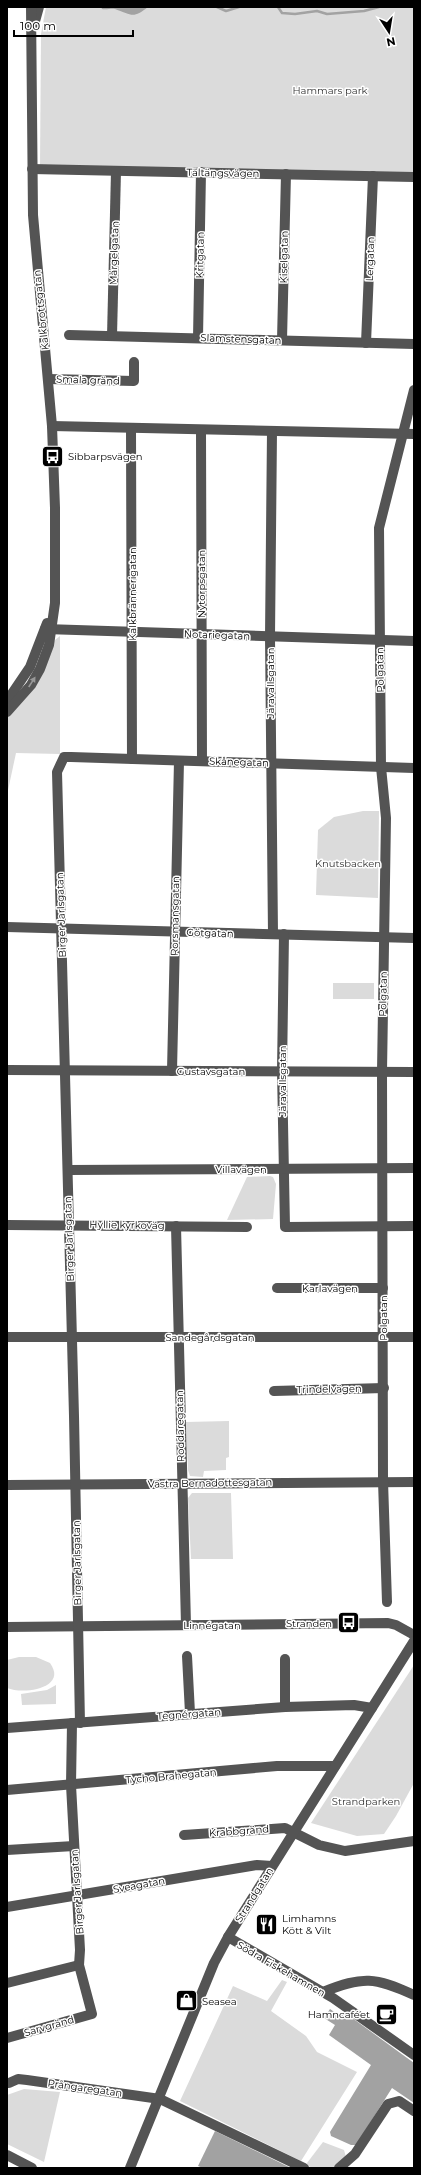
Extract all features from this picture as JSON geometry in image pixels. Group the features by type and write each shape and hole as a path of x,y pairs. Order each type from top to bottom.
{"street":[{"name":"Kalkbrottsgatan","path":"7,701 30,667 48,630 55,588 52,426 34,244 32,168 33,31 31,7"},
{"name":"Kalkbrottsgatan","path":"33,31 39,7"},
{"name":"Tältängsvägen","path":"32,168 414,177"},
{"name":"Märgelgatan","path":"112,336 116,171"},
{"name":"Kritgatan","path":"198,338 201,172"},
{"name":"Kiselgatan","path":"282,340 286,174"},
{"name":"Lergatan","path":"366,342 373,176"},
{"name":"Slamstensgatan","path":"68,336 414,344"},
{"name":"Smala gränd","path":"48,379 134,381 134,362"},
{"name":"Polgatan","path":"387,1602 383,1481 384,1388 382,1072 386,818 381,767 379,528 401,434 414,390"},
{"path":"52,426 414,434"},
{"name":"Kalkbrännerigatan","path":"131,428 132,759"},
{"name":"Nytorpsgatan","path":"202,430 200,635 202,761"},
{"name":"Järavallsgatan","path":"272,431 270,637 272,934"},
{"name":"Kalkbrottsgatan","path":"7,712 36,677 50,645 48,630"},
{"name":"Notariegatan","path":"48,630 414,641"},
{"name":"Skånegatan","path":"64,757 414,768"},
{"name":"Birger Jarlsgatan","path":"64,757 57,772 68,1170 78,1626 76,1723 71,1785 78,1896 80,1950 79,1965 92,2014"},
{"name":"Rorsmansgatan","path":"172,1071 178,761"},
{"name":"Götgatan","path":"7,927 414,938"},
{"name":"Järavallsgatan","path":"284,934 282,1071 284,1228 383,1225"},
{"name":"Gustavsgatan","path":"7,1070 414,1072"},
{"name":"Villavägen","path":"68,1170 414,1168"},
{"name":"Hyllie kyrkoväg","path":"7,1225 68,1224 247,1227"},
{"path":"383,1225 414,1226"},
{"name":"Roddaregatan","path":"176,1226 186,1625"},
{"name":"Karlavägen","path":"277,1288 383,1288"},
{"name":"Sandegårdsgatan","path":"7,1337 414,1337"},
{"name":"Trindelvägen","path":"274,1391 384,1388"},
{"name":"Västra Bernadottesgatan","path":"7,1485 383,1481 414,1482"},
{"name":"Linnégatan","path":"7,1627 388,1623 396,1625 414,1635"},
{"name":"Strandgatan","path":"130,2168 160,2099 214,1963 228,1937 414,1640"},
{"path":"187,1656 190,1714"},
{"path":"285,1659 285,1707"},
{"name":"Tegnérgatan","path":"7,1728 285,1707 354,1705 372,1708"},
{"name":"Tycho Brahegatan","path":"7,1790 277,1766 335,1766"},
{"name":"Krabbgränd","path":"184,1836 285,1828 323,1846 345,1851 414,1841"},
{"path":"7,1850 74,1846"},
{"name":"Sveagatan","path":"7,1907 257,1865 272,1866"},
{"name":"Södra Fiskehamnen","path":"228,1937 323,1992 414,2054"},
{"path":"7,1983 79,1965"},
{"path":"323,1992 354,1982 376,1980 414,1995"},
{"name":"Sarvgränd","path":"7,2038 92,2014"},
{"name":"Prångaregatan","path":"9,2083 18,2079 160,2099"},
{"path":"160,2099 304,2168"},
{"path":"339,2168 355,2154 388,2104 399,2101 414,2111"},
{"path":"7,2155 32,2168"}],"green space":[{"name":"Hammars park","path":"46,7 414,7 414,176 40,166 41,34"},
{"path":"60,636 60,754 16,753 7,795 7,718 55,640"},
{"name":"Knutsbacken","path":"363,811 379,811 378,898 316,895 318,830 334,817"},
{"path":"333,983 374,983 374,999 333,999"},
{"path":"247,1177 273,1177 276,1184 273,1219 227,1220"},
{"path":"229,1421 229,1457 226,1458 226,1470 204,1471 203,1477 190,1476 188,1470 186,1422"},
{"path":"192,1493 231,1493 233,1559 191,1559 188,1498"},
{"path":"19,1657 36,1657 50,1663 54,1672 53,1678 49,1684 42,1688 23,1691 7,1688 7,1660"},
{"name":"Strandparken","path":"414,1665 414,1783 396,1816 384,1834 357,1836 311,1823"},
{"path":"56,1685 56,1704 22,1705 21,1694 47,1690"},
{"path":"282,1980 287,1982 271,2011 306,2036 317,2052 357,2072 301,2161 180,2101 233,1986 267,2001"},
{"path":"24,2089 60,2092 44,2162 7,2144 7,2095"},
{"path":"323,2142 344,2150 346,2157 334,2168 313,2168 308,2166 307,2163"}],"shaded area":[{"path":"101,7 148,7 139,13 132,15 114,9 102,9"},
{"path":"330,2009 340,2016 344,2012 414,2063 414,2103 392,2088 356,2145 351,2145 331,2136 330,2132 371,2065 329,2035 335,2025 324,2018"},
{"path":"215,2131 291,2168 203,2168 198,2166"}],"waterway":[{"path":"217,7 226,11 239,7"},
{"path":"278,7 282,13 295,14 317,11 327,14 364,11 379,7"}],"place":[{"name":"Sibbarpsvägen","path":"53,456"},
{"name":"Stranden","path":"348,1623"},
{"name":"Limhamns Kött & Vilt","path":"266,1924"},
{"name":"Seasea","path":"186,2001"},
{"name":"Hamncaféet","path":"386,2014"}]}
